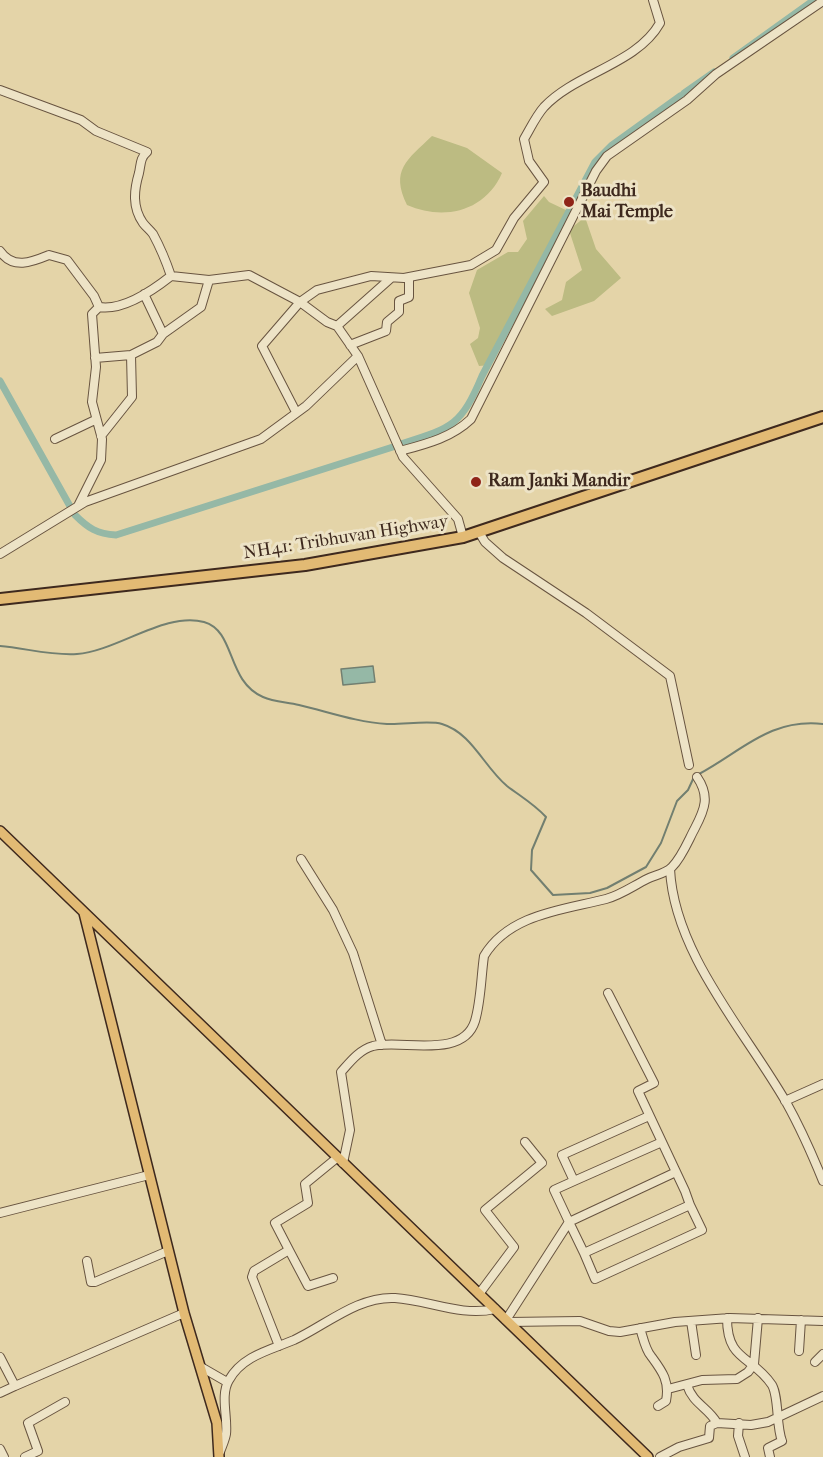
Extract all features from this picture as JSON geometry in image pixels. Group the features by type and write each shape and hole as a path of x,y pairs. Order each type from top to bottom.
{"highway":[{"name":"NH41: Tribhuvan Highway","path":"0,599 305,565 463,537 823,417"}],"main road":[{"path":"0,831 648,1457"},
{"path":"84,912 184,1313 217,1423 219,1456"}],"street":[{"path":"296,412 262,346 300,302 317,290 339,283 370,276 409,278 471,265 496,250 514,218 544,182 529,161 524,139 544,107 582,80 651,39 660,23 653,0"},
{"path":"400,450 436,441 453,433 471,419 596,171 607,156 687,100 716,74 823,1"},
{"path":"0,90 81,120 96,131 147,152 141,157 134,189 136,207 142,222 153,233 157,247 164,253 171,276"},
{"path":"0,251 15,263 29,264 49,255 67,260 94,296 99,308"},
{"path":"78,506 101,460 101,436 92,402 95,358 92,314 99,308 112,310 144,294 171,276 210,280 249,274 300,302 327,322 337,326 358,356 409,466 458,519 463,537"},
{"path":"337,326 391,278"},
{"path":"350,345 386,331 387,322 399,312 399,301 409,297 409,278"},
{"path":"95,358 131,355 158,342 163,334 201,308 210,280"},
{"path":"144,294 163,334"},
{"path":"101,436 132,397 131,355"},
{"path":"0,554 78,506 261,439 296,412 358,356"},
{"path":"55,439 95,420"},
{"path":"479,532 485,542 503,558 586,613 670,676 689,765"},
{"path":"333,1278 308,1286 275,1223 308,1203 305,1184 340,1160 350,1130 341,1072 355,1057 371,1047 393,1043 423,1047 451,1042 467,1035 475,1022 484,956 489,947 527,920 561,908 607,899 670,869 680,857 706,806 705,789 697,777"},
{"path":"301,859 333,910 353,953 382,1045"},
{"path":"670,869 671,893 689,945 786,1101 823,1181"},
{"path":"608,993 654,1083 638,1091 650,1116 676,1172 702,1230 595,1279 554,1190 662,1142"},
{"path":"786,1101 823,1084"},
{"path":"574,1181 562,1155 650,1116"},
{"path":"479,1294 514,1247 485,1210 542,1163 525,1142"},
{"path":"508,1321 568,1222 676,1172"},
{"path":"0,1213 149,1175"},
{"path":"584,1253 690,1205"},
{"path":"279,1346 252,1277 254,1271 282,1257 289,1250"},
{"path":"87,1261 91,1281 95,1282 168,1251"},
{"path":"219,1456 226,1434 227,1382 238,1367 257,1354 279,1346 345,1311 377,1300 395,1298 480,1312 495,1309"},
{"path":"0,1393 184,1313"},
{"path":"508,1321 580,1321 609,1331 727,1318 823,1321"},
{"path":"727,1318 727,1332 738,1357 754,1364 773,1387 776,1418 782,1441 768,1449 770,1457"},
{"path":"669,1389 702,1380 737,1378 748,1372 754,1364 758,1318"},
{"path":"799,1351 801,1320"},
{"path":"691,1321 696,1355"},
{"path":"640,1328 651,1356 660,1365 669,1389 666,1401 658,1406"},
{"path":"815,1362 823,1354"},
{"path":"0,1357 15,1386"},
{"path":"201,1367 227,1382"},
{"path":"687,1385 696,1404 712,1413 717,1423"},
{"path":"660,1457 679,1447 709,1438 710,1426 717,1423 751,1425 776,1418 823,1396"},
{"path":"25,1457 38,1451 28,1423 65,1402"},
{"path":"739,1423 738,1436 746,1457"},
{"path":"0,1449 4,1457"}],"shaded area":[{"path":"432,136 467,148 502,173 495,186 485,197 462,210 448,212 421,210 407,205 400,183 401,174 409,159"},
{"path":"544,196 549,202 570,212 491,365 479,366 470,344 478,338 480,328 469,293 477,270 508,252 518,252 527,239 523,221"},
{"path":"585,217 596,249 621,278 594,301 552,316 545,309 562,300 566,282 582,270 569,230"},
{"path":"373,666 375,682 343,685 341,669"}],"waterway":[{"path":"733,58 814,0"},
{"path":"684,93 714,72"},
{"path":"401,444 444,429 461,415 475,393 595,162 612,145 680,96"},
{"path":"0,381 71,508"},
{"path":"75,515 93,529 116,535 396,446"},
{"path":"0,646 48,653 77,654 108,646 158,626 189,620 204,622 214,627 222,635 243,680 251,690 263,697 364,721 387,724 437,723 452,728 470,743 507,786 546,817 532,850 531,870 553,895 590,893 607,888 646,867 661,843 677,801 688,790 694,777"},
{"path":"699,774 772,731 804,723 823,724"}],"place":[{"name":"Baudhi Mai Temple","path":"569,202"},
{"name":"Ram Janki Mandir","path":"476,482"}]}
